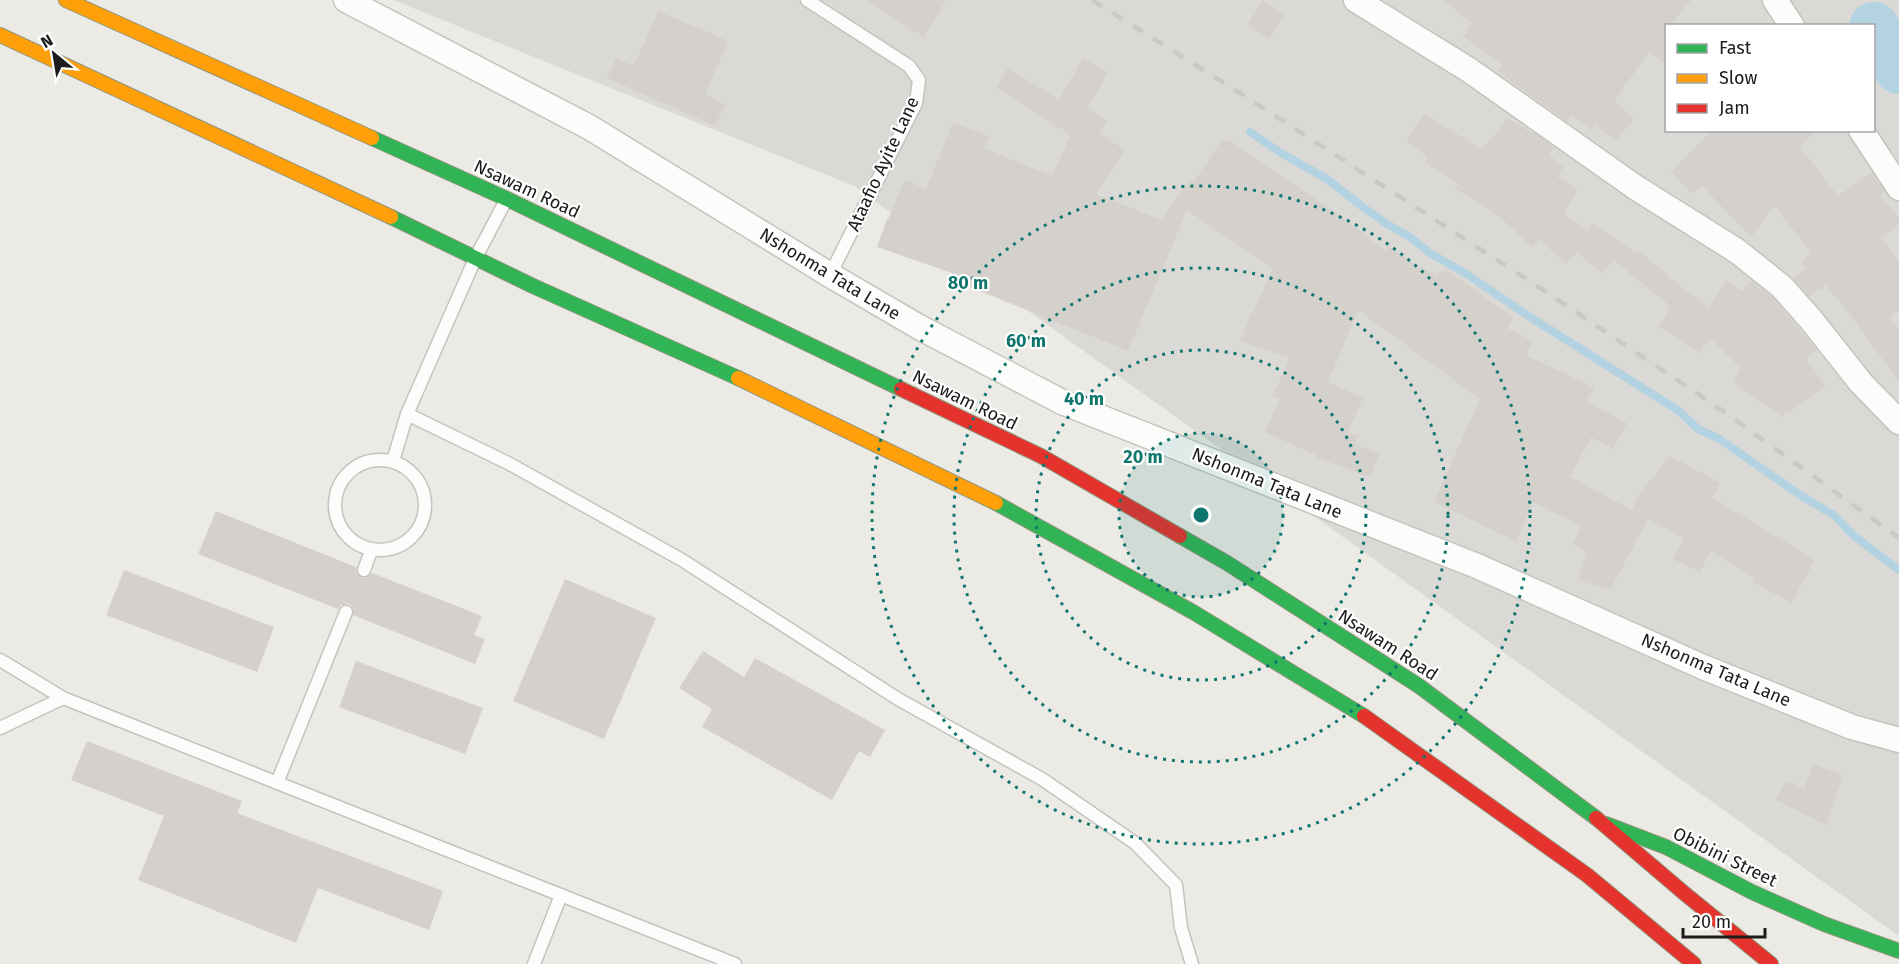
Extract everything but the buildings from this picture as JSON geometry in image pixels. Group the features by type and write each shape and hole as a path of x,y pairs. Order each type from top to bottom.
{"main road":[{"name":"Nsawam Road","path":"66,0 507,199 1041,456 1227,562 1419,686 1602,822 1771,964"},
{"path":"0,35 371,207 475,259 774,394 1013,512 1193,612 1375,723 1587,875 1694,964"},
{"name":"Obibini Street","path":"1602,822 1666,847 1752,892 1824,924 1899,951"}],"street":[{"name":"Nshonma Tata Lane","path":"345,0 589,127 830,275 920,327 1062,402 1477,566 1703,666 1852,727 1899,740"},
{"path":"1356,0 1469,70 1635,187 1737,251 1782,287 1861,383 1899,422"},
{"path":"1775,0 1791,24"},
{"path":"1862,132 1899,188"}],"lane":[{"name":"Ataafio Ayite Lane","path":"807,0 909,66 919,80 916,103 830,275"},
{"path":"393,461 407,414 475,259 507,199"},
{"path":"407,414 508,463 682,560 898,699 1042,780 1135,843 1176,885 1180,928 1191,963"},
{"path":"368,461 393,461 410,470 422,486 426,506 422,525 409,541 391,550 371,551 349,540 335,520 334,495 346,473 368,461"},
{"path":"364,570 371,551"},
{"path":"277,783 346,612"},
{"path":"0,660 63,698 735,964"},
{"path":"0,728 63,698"},
{"path":"534,964 561,895"}],"shaded area":[{"path":"393,0 1899,0 1899,936 854,186"}],"waterway":[{"path":"1875,29 1899,69"},
{"path":"1250,132 1327,179 1364,208 1410,237 1430,253 1679,411 1698,429 1718,438 1800,495 1835,516 1853,535 1899,570"}],"railway":[{"path":"1092,0 1240,93 1540,288 1713,404 1899,538"}],"traffic: fast":[{"path":"372,138 507,199 901,389"},
{"path":"391,217 533,286 738,378"},
{"path":"996,503 1193,612 1364,716"},
{"path":"1180,536 1227,563 1419,686 1596,818"},
{"path":"1606,824 1666,847 1752,892 1824,924 1899,951"}],"traffic: slow":[{"path":"66,0 372,138"},
{"path":"0,35 391,217"},
{"path":"738,378 996,503"}],"traffic: jam":[{"path":"901,389 1041,456 1180,536"},
{"path":"1364,716 1587,875 1694,964"},
{"path":"1596,818 1771,964"}]}
